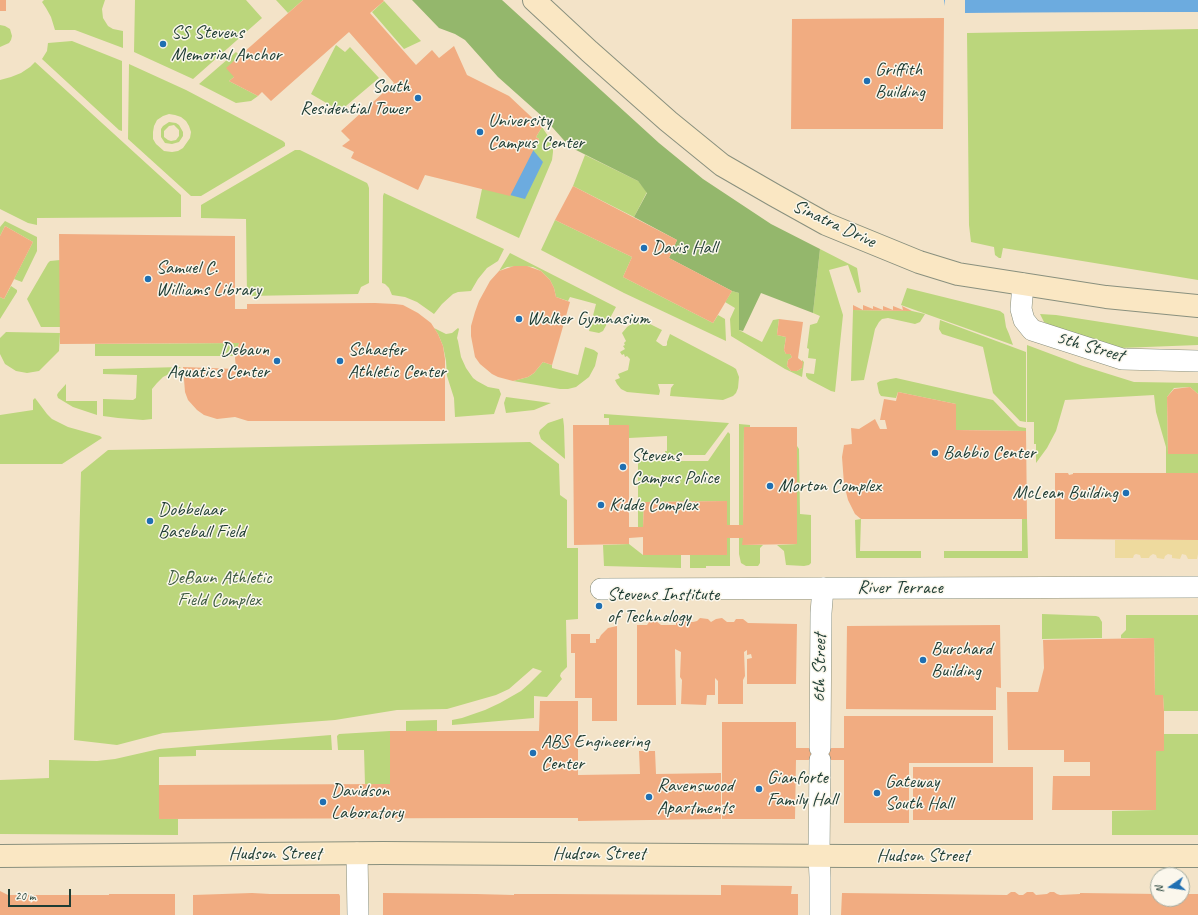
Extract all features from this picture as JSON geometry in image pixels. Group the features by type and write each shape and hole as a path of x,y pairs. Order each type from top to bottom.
{"street":[{"name":"Sinatra Drive","path":"534,0 674,126 722,165 826,224 919,262 958,274 1106,297 1198,306"},
{"name":"5th Street","path":"1023,284 1021,309 1024,320 1032,330 1122,359 1198,361"},
{"name":"River Terrace","path":"601,589 1198,587"},
{"name":"6th Street","path":"820,915 820,877 818,856 821,613 823,588"},
{"name":"Hudson Street","path":"0,856 357,853 818,856 1198,856"},
{"path":"357,853 358,915"}],"green space":[{"path":"44,0 105,0 102,9 103,18 108,26 113,29 123,31 123,48 75,30 55,30 51,17 42,2"},
{"path":"135,0 246,0 262,18 193,79 134,52"},
{"path":"276,0 303,0 288,13"},
{"path":"412,0 502,0 659,143 703,179 771,224 820,249 813,313 761,293 743,331 739,330 739,293 732,291 669,258 677,240 634,217 647,193 638,181 570,147 544,118 498,77 465,40 455,34 439,28"},
{"path":"384,1 421,41 404,49 372,12"},
{"path":"0,25 10,29 12,36 9,43 0,47"},
{"path":"1198,29 1198,280 1003,248 1001,258 999,258 995,255 994,247 971,242 969,225 967,33"},
{"path":"72,41 122,61 122,131 119,130 42,59 47,51 48,43"},
{"path":"336,45 345,52 350,47 379,78 340,111 311,94"},
{"path":"236,52 240,56 234,77 229,81 258,96 251,101 236,103 199,84"},
{"path":"35,62 181,195 181,217 37,218 37,225 28,223 0,209 0,80 21,73"},
{"path":"129,64 186,90 283,141 285,146 201,196 191,196 128,139","holes":["169,114 175,115 186,121 191,132 190,138 183,148 178,151 164,151 153,139 154,126 157,120 163,116"]},
{"path":"169,122 179,125 183,132 183,136 179,142 172,144 165,143 161,137 161,129","holes":["174,125 179,130 179,136 176,140 171,141 164,137 164,131 169,126"]},
{"path":"542,127 553,145 552,160 519,238 476,218 482,189 533,150 539,139 536,137"},
{"path":"295,150 300,150 367,183 368,185 369,283 361,287 358,294 247,296 246,219 201,218 201,205"},
{"path":"585,155 638,181 647,192 634,217 573,186"},
{"path":"384,193 504,249 498,261 487,268 471,291 453,294 434,314 417,302 405,297 392,295 389,288 382,283"},
{"path":"555,220 632,257 623,277 713,323 718,315 725,319 726,341 624,293 541,250"},
{"path":"5,221 37,237 37,251 22,282 14,279 33,242 5,226 0,236 0,227"},
{"path":"820,249 857,268 861,292 858,293 848,265 829,270 843,315 835,392 808,379 806,376 806,373 814,374 816,359 808,358 809,349 807,348 810,325 817,323 820,316 813,313"},
{"path":"510,253 616,307 603,331 599,333 589,331 596,304 570,297 568,301 556,297 550,280 541,271 533,267 522,266 507,267 499,271"},
{"path":"60,260 60,327 41,327 27,299 48,263 50,261"},
{"path":"11,286 17,290 17,292 0,319 0,297 4,299"},
{"path":"907,288 1000,311 1004,314 1006,327 1013,345 901,305"},
{"path":"732,291 739,293 739,330 762,342 773,320 779,319 777,335 786,337 784,350 786,354 790,354 792,357 788,360 787,366 791,371 797,371 802,368 802,360 804,362 802,377 785,369 731,336 730,319 735,308 725,302"},
{"path":"853,310 912,311 925,314 920,322 915,324 888,318 882,319 875,329 864,380 851,381"},
{"path":"1040,314 1056,315 1198,337 1198,345 1120,348 1050,325 1044,322"},
{"path":"940,320 1026,352 1026,422 1020,421 993,393 983,347 942,334 939,329"},
{"path":"639,322 650,324 662,330 656,341 663,346 667,345 670,334 736,369 739,377 736,393 733,396 723,400 670,396 671,388 674,384 658,384 660,391 659,395 627,392 621,389 615,380 620,378 618,374 628,370 630,359 627,356 625,357 624,354 622,355 620,352 625,349 623,346 625,345 624,343 626,341 622,333 633,323"},
{"path":"434,328 446,334 452,333 458,328 459,329 457,338 461,357 466,368 477,381 488,387 499,389 501,394 494,414 455,417 454,398 447,376 443,346"},
{"path":"6,332 60,333 59,351 39,371 27,373 16,371 5,364 0,354 0,338"},
{"path":"239,343 236,356 95,356 95,344"},
{"path":"1027,345 1083,366 1134,382 1198,383 1198,394 1190,387 1174,388 1167,397 1168,454 1198,454 1198,473 1166,473 1166,447 1156,412 1154,395 1065,400 1056,431 1047,448 1036,463 1034,422 1027,422"},
{"path":"585,347 598,353 595,366 589,377 576,387 560,389 513,381 528,377 534,373 543,362 552,365 552,368 578,375"},
{"path":"181,367 163,377 152,389 152,419 143,420 103,416 103,399 133,400 136,398 137,375 103,374 103,369"},
{"path":"896,378 993,400 1018,426 1026,428 1026,431 956,430 956,404 898,392 896,398 881,396 877,383"},
{"path":"66,384 66,401 97,401 97,415 73,407 58,398 58,393"},
{"path":"506,397 551,403 534,410 506,413 504,403"},
{"path":"35,398 52,419 68,427 100,436 102,438 62,464 0,464 0,415 33,410 33,400"},
{"path":"604,414 729,423 705,455 665,455 665,451 667,451 667,436 629,438 629,425 609,425 609,418 604,418"},
{"path":"563,418 565,459 541,439 539,433 540,430 548,423"},
{"path":"739,424 750,425 750,427 744,428 743,525 739,525"},
{"path":"728,432 730,434 730,525 727,525 727,501 644,502 643,527 638,527 638,461 708,461"},
{"name":"DeBaun Athletic Field Complex","path":"530,442 559,464 560,495 567,500 567,548 578,548 578,619 566,620 567,667 561,673 560,676 562,679 547,697 534,696 534,718 452,725 452,720 485,710 521,691 542,671 533,668 509,689 496,695 447,709 397,710 335,720 163,733 117,745 74,740 81,472 108,450"},
{"path":"797,446 799,449 800,514 811,515 811,563 804,566 786,565 784,551 777,545 797,544"},
{"path":"861,519 860,551 921,551 921,558 856,558 855,520"},
{"path":"1022,519 1027,519 1028,558 944,558 944,551 1022,551"},
{"path":"727,538 730,538 730,566 690,568 690,555 727,555"},
{"path":"739,538 743,538 743,545 763,545 760,548 760,563 758,566 746,566 741,563 739,554"},
{"path":"629,544 643,555 681,555 681,568 604,566 603,545"},
{"path":"1042,614 1099,617 1102,622 1102,638 1042,639"},
{"path":"1126,615 1198,615 1198,711 1164,711 1163,696 1155,695 1154,638 1121,638 1121,635 1126,630"},
{"path":"437,720 437,731 406,731 406,721"},
{"path":"390,731 390,784 365,784 364,750 338,750 337,736 339,734"},
{"path":"1164,734 1198,734 1198,835 1112,835 1112,811 1156,810 1156,751"},
{"path":"331,735 332,750 196,750 196,756 159,757 159,819 178,819 178,835 0,834 0,780 49,778 49,760 97,761 115,759 159,749"}],"sand":[{"path":"1115,540 1198,540 1197,559 1188,559 1186,555 1182,554 1180,559 1172,558 1172,555 1168,554 1164,559 1157,558 1156,555 1153,554 1149,558 1141,558 1140,555 1136,554 1133,558 1115,558"}],"water":[{"path":"944,0 1198,0 1198,12 963,13 945,6"},
{"path":"533,150 543,162 525,199 510,195"}],"pier":[{"path":"945,0 965,0 965,13 1198,12 1198,14 962,15 945,8"}],"building":[{"path":"0,0 6,0 6,11 0,11"},
{"path":"303,0 383,0 384,1 370,13 416,65 432,50 439,58 454,46 467,75 509,96 542,127 536,137 539,139 510,196 425,175 418,190 351,158 354,152 342,146 350,140 341,131 394,83 349,32 271,101 262,92 258,96 229,81 234,77 226,68"},
{"name":"Griffith Building","path":"944,18 943,129 791,129 792,19"},
{"name":"Davis Hall","path":"573,186 677,240 669,258 732,291 713,323 623,277 632,257 555,220"},
{"path":"5,226 33,242 4,299 0,297 0,236"},
{"path":"59,234 235,236 235,309 247,309 247,304 375,303 403,305 418,313 431,323 443,346 445,359 445,421 248,421 235,417 217,419 204,415 188,400 185,392 183,367 236,369 235,358 239,343 60,344"},
{"name":"Walker Gymnasium","path":"514,266 527,266 541,271 550,280 556,297 570,302 552,365 543,362 534,373 528,377 513,381 492,374 480,364 475,357 471,336 471,326 479,301 490,281 499,271"},
{"path":"853,305 863,310 863,305 873,309 873,306 883,310 883,306 893,310 893,306 903,310 902,306 912,311 853,310"},
{"path":"779,319 803,322 798,358 803,362 802,368 797,371 791,371 787,366 788,360 792,357 790,354 786,354 784,350 786,337 777,335"},
{"path":"1190,387 1198,394 1198,454 1168,454 1167,397 1174,389"},
{"name":"Babbio Center","path":"898,392 956,404 956,430 1026,431 1027,519 861,519 855,514 848,500 844,484 842,457 844,445 852,444 851,428 859,429 875,419 880,429 887,429 885,420 880,420 884,399 896,401"},
{"path":"573,425 629,425 629,527 643,527 644,502 727,501 727,525 743,525 744,427 797,427 797,544 742,545 743,538 727,538 727,555 643,555 643,537 629,538 629,544 574,545"},
{"name":"McLean Building","path":"1055,473 1068,473 1069,475 1073,473 1198,473 1198,540 1055,539"},
{"path":"700,618 708,619 711,622 722,618 727,622 734,622 736,619 743,619 748,623 797,624 796,684 747,684 747,659 752,658 751,654 747,655 747,650 744,652 745,676 743,680 743,704 718,704 718,681 715,678 715,695 707,695 706,705 681,704 681,652 675,649 676,705 637,705 637,625 647,625 650,621 656,621 661,625 676,625 676,623 682,619 688,619 693,622"},
{"name":"Burchard Building","path":"1000,625 1001,688 996,687 996,710 846,709 847,626"},
{"path":"617,626 617,721 592,721 592,698 575,698 575,653 571,653 571,634 590,634 590,643 596,643 596,639 599,639 608,628"},
{"path":"1154,638 1155,695 1163,695 1164,711 1164,751 1156,751 1156,810 1052,810 1053,776 1090,776 1090,762 1064,762 1064,750 1008,750 1007,692 1038,692 1044,668 1043,640"},
{"path":"540,701 578,701 578,775 640,774 639,751 655,751 656,774 721,773 721,819 578,821 578,818 159,819 159,785 390,784 390,731 539,731"},
{"path":"844,716 993,716 993,763 909,763 909,823 844,823 844,760 796,760 795,819 722,819 722,722 796,722 796,748 844,748"},
{"path":"913,767 1033,767 1033,820 913,820"},
{"path":"721,885 792,886 791,894 798,894 798,915 383,915 383,893 514,895 721,895"},
{"path":"0,891 8,895 175,894 175,915 0,915"},
{"path":"1011,892 1015,892 1019,895 1023,895 1027,892 1033,892 1036,895 1047,894 1050,892 1060,895 1080,893 1150,894 1150,907 1190,907 1190,894 1198,894 1198,915 841,915 842,893 1007,895"},
{"path":"252,893 339,894 340,915 193,915 193,895"}],"place":[{"name":"SS Stevens Memorial Anchor","path":"163,44"},
{"name":"Griffith Building","path":"867,81"},
{"name":"South Residential Tower","path":"418,98"},
{"name":"University Campus Center","path":"480,132"},
{"name":"Davis Hall","path":"644,248"},
{"name":"Samuel C. Williams Library","path":"148,279"},
{"name":"Walker Gymnasium","path":"519,319"},
{"name":"Debaun Aquatics Center","path":"277,361"},
{"name":"Schaefer Athletic Center","path":"340,361"},
{"name":"Babbio Center","path":"935,453"},
{"name":"Stevens Campus Police","path":"623,467"},
{"name":"Morton Complex","path":"770,486"},
{"name":"McLean Building","path":"1126,493"},
{"name":"Kidde Complex","path":"601,505"},
{"name":"Dobbelaar Baseball Field","path":"150,521"},
{"name":"Stevens Institute of Technology","path":"599,606"},
{"name":"Burchard Building","path":"923,660"},
{"name":"ABS Engineering Center","path":"533,753"},
{"name":"Gianforte Family Hall","path":"759,789"},
{"name":"Gateway South Hall","path":"877,793"},
{"name":"Ravenswood Apartments","path":"649,797"},
{"name":"Davidson Laboratory","path":"323,802"}]}
